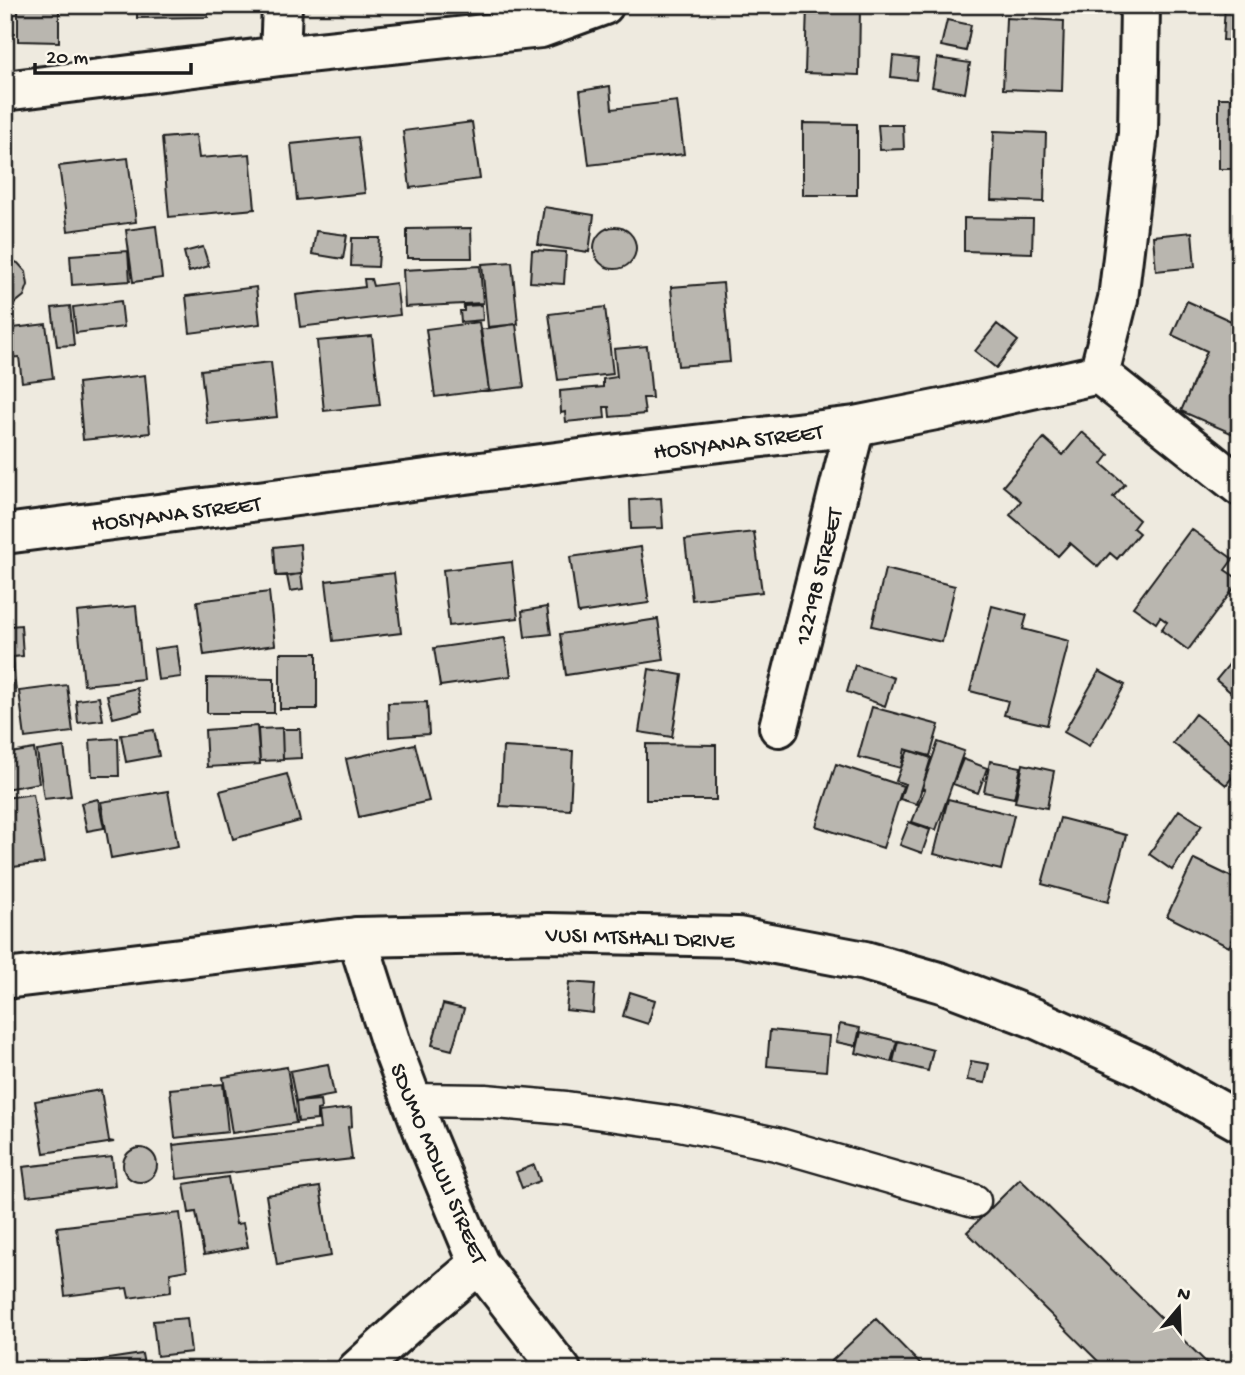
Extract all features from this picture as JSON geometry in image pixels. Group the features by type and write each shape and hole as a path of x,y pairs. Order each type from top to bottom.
{"street":[{"path":"280,56 282,5"},
{"path":"5,91 280,56 541,28 604,5"},
{"path":"1140,5 1138,133 1118,299 1099,374 1240,486"},
{"name":"HOSIYANA STREET","path":"5,534 855,425 1099,374"},
{"name":"122198 STREET","path":"779,727 855,425"},
{"name":"VUSI MTSHALI DRIVE","path":"5,979 357,937 548,933 738,937 864,961 942,983 1034,1018 1142,1067 1240,1122"},
{"name":"SDUMO MDLULI STREET","path":"357,937 393,1050 479,1264 561,1370"},
{"path":"357,1370 479,1264"}],"lane":[{"path":"412,1100 485,1101 566,1108 675,1123 776,1144 974,1201"}],"building":[{"path":"18,5 59,5 59,42 18,41"},
{"path":"137,5 208,5 208,17 137,18"},
{"path":"807,5 860,6 859,75 805,73"},
{"path":"1225,5 1240,5 1240,41 1223,40"},
{"path":"1006,18 1064,21 1062,91 1003,89"},
{"path":"947,20 971,25 966,51 941,46"},
{"path":"893,56 918,59 916,80 891,77"},
{"path":"937,58 970,63 965,93 932,87"},
{"path":"610,86 612,109 677,101 684,154 589,165 580,91"},
{"path":"1219,98 1240,98 1240,169 1219,169"},
{"path":"472,122 480,179 410,188 403,131"},
{"path":"803,123 857,124 857,195 803,195"},
{"path":"878,125 903,125 904,149 880,150"},
{"path":"994,131 1046,133 1044,202 991,200"},
{"path":"196,135 199,158 250,154 255,209 169,217 162,138"},
{"path":"358,137 365,193 297,200 291,144"},
{"path":"128,158 136,222 68,231 59,166"},
{"path":"544,207 594,215 589,252 538,245"},
{"path":"964,218 1033,219 1032,253 964,251"},
{"path":"156,226 162,278 133,282 126,230"},
{"path":"615,227 630,233 636,248 630,263 615,269 600,263 594,248 600,233"},
{"path":"471,228 472,258 407,258 407,229"},
{"path":"316,231 347,235 343,259 312,254"},
{"path":"1192,232 1195,267 1156,271 1153,236"},
{"path":"352,238 380,238 378,267 351,266"},
{"path":"203,247 209,266 189,272 184,252"},
{"path":"532,250 566,252 564,284 530,282"},
{"path":"128,251 130,281 72,285 70,255"},
{"path":"5,258 18,263 26,272 28,285 24,296 14,304 5,306"},
{"path":"512,262 518,324 488,327 482,264"},
{"path":"480,266 483,303 405,307 403,270"},
{"path":"364,279 371,279 373,286 396,283 400,315 300,327 296,295 365,287"},
{"path":"723,283 730,362 678,366 671,287"},
{"path":"256,287 260,324 190,333 186,296"},
{"path":"121,301 124,327 76,333 73,307"},
{"path":"1187,301 1240,325 1240,437 1181,411 1207,351 1172,335"},
{"path":"482,305 483,320 461,322 460,311 464,311 464,306"},
{"path":"70,306 74,345 57,346 52,308"},
{"path":"605,307 613,374 558,380 549,314"},
{"path":"479,322 489,390 435,397 426,329"},
{"path":"46,324 53,378 22,382 19,357 5,358 5,329"},
{"path":"516,324 524,387 489,391 481,329"},
{"path":"997,324 1018,341 996,368 975,351"},
{"path":"372,336 380,405 324,411 317,341"},
{"path":"647,346 652,398 643,398 645,414 610,417 609,407 604,407 605,418 566,422 565,412 561,413 560,391 603,387 603,379 617,377 614,349"},
{"path":"271,362 277,417 207,424 201,370"},
{"path":"145,375 150,433 83,440 78,383"},
{"path":"1082,432 1109,455 1102,464 1125,484 1113,497 1139,520 1133,528 1139,533 1117,559 1110,553 1098,567 1070,543 1058,556 1010,515 1021,501 1003,486 1044,438 1063,455"},
{"path":"661,498 663,528 631,529 630,500"},
{"path":"1191,529 1233,559 1225,570 1240,580 1188,650 1161,630 1167,622 1160,617 1156,623 1133,607"},
{"path":"754,532 762,592 692,600 685,540"},
{"path":"300,544 302,574 276,576 274,547"},
{"path":"641,547 649,603 578,613 570,557"},
{"path":"512,562 518,618 449,626 443,570"},
{"path":"885,569 955,586 942,642 872,626"},
{"path":"394,573 401,633 333,641 326,581"},
{"path":"301,574 303,589 290,591 287,576"},
{"path":"269,592 275,645 204,655 197,601"},
{"path":"5,598 8,598 10,626 21,625 23,656 13,657 16,693 5,694"},
{"path":"136,606 143,679 84,685 77,612"},
{"path":"992,606 1027,615 1023,629 1069,641 1047,725 1004,715 1008,701 970,691"},
{"path":"547,607 551,634 525,637 522,611"},
{"path":"658,619 664,660 566,675 560,634"},
{"path":"505,638 511,676 440,686 434,648"},
{"path":"177,646 181,677 158,680 154,649"},
{"path":"1240,651 1240,700 1216,680"},
{"path":"280,653 317,653 317,709 280,709"},
{"path":"855,665 894,678 885,706 847,692"},
{"path":"649,669 682,675 672,737 639,732"},
{"path":"1099,671 1125,685 1089,746 1064,732"},
{"path":"207,678 274,679 274,713 207,713"},
{"path":"67,685 73,732 25,738 19,691"},
{"path":"137,688 142,711 113,718 107,695"},
{"path":"99,697 103,720 78,723 76,700"},
{"path":"427,702 429,734 389,737 388,703"},
{"path":"872,707 939,725 930,756 905,749 901,768 858,757"},
{"path":"5,713 9,713 12,737 5,738"},
{"path":"1195,714 1240,749 1240,768 1226,785 1173,743"},
{"path":"257,726 260,764 207,767 205,730"},
{"path":"282,728 283,760 260,761 258,729"},
{"path":"282,729 300,729 301,758 283,759"},
{"path":"154,730 159,756 126,762 121,735"},
{"path":"118,738 119,776 92,776 90,740"},
{"path":"938,742 964,751 936,830 912,822 925,789 922,788"},
{"path":"415,744 429,801 359,817 346,759"},
{"path":"646,744 716,745 716,800 646,800"},
{"path":"64,747 71,796 44,799 37,751"},
{"path":"503,747 573,751 570,810 500,806"},
{"path":"34,749 39,783 5,789 5,754"},
{"path":"908,750 931,758 917,804 900,799 905,784 896,781"},
{"path":"963,759 987,768 978,793 953,784"},
{"path":"990,761 1021,767 1014,798 984,792"},
{"path":"836,764 903,786 883,848 816,826"},
{"path":"1023,764 1054,771 1047,808 1015,802"},
{"path":"287,774 300,821 233,839 220,791"},
{"path":"168,791 178,846 111,858 101,802"},
{"path":"33,794 44,863 5,868 5,798"},
{"path":"98,799 104,828 87,831 81,803"},
{"path":"948,799 1014,815 1001,870 934,854"},
{"path":"1179,810 1202,825 1172,870 1149,854"},
{"path":"1060,818 1126,835 1108,902 1042,884"},
{"path":"909,822 930,830 922,853 900,845"},
{"path":"1194,859 1240,881 1240,925 1229,947 1167,916"},
{"path":"569,982 595,984 593,1013 566,1010"},
{"path":"630,992 655,1000 648,1024 623,1016"},
{"path":"443,1004 464,1009 452,1050 432,1045"},
{"path":"840,1024 860,1028 856,1046 836,1042"},
{"path":"770,1030 829,1036 826,1071 767,1066"},
{"path":"861,1032 897,1041 891,1062 856,1053"},
{"path":"898,1041 933,1050 928,1071 893,1062"},
{"path":"971,1061 989,1064 985,1083 967,1080"},
{"path":"328,1064 334,1095 296,1102 290,1071"},
{"path":"287,1067 296,1123 232,1133 223,1077"},
{"path":"223,1084 228,1132 175,1138 170,1089"},
{"path":"101,1090 109,1141 114,1142 44,1153 35,1101"},
{"path":"320,1100 321,1109 317,1110 317,1120 298,1122 296,1102"},
{"path":"5,1101 14,1155 5,1156"},
{"path":"351,1108 352,1126 348,1127 352,1159 177,1179 173,1145 320,1129 318,1112"},
{"path":"140,1148 152,1153 157,1165 152,1177 140,1182 128,1177 123,1165 128,1153"},
{"path":"112,1157 115,1186 27,1196 23,1167"},
{"path":"534,1165 540,1181 522,1188 516,1172"},
{"path":"228,1177 236,1224 243,1223 248,1247 204,1255 196,1212 189,1213 184,1184"},
{"path":"1020,1179 1214,1370 1107,1370 967,1232"},
{"path":"320,1187 331,1256 277,1265 266,1195"},
{"path":"180,1213 187,1270 170,1273 171,1292 129,1298 127,1288 65,1296 57,1227"},
{"path":"187,1318 191,1352 157,1356 153,1321"},
{"path":"876,1319 926,1370 822,1370"},
{"path":"142,1354 145,1370 75,1370 74,1364"}]}
